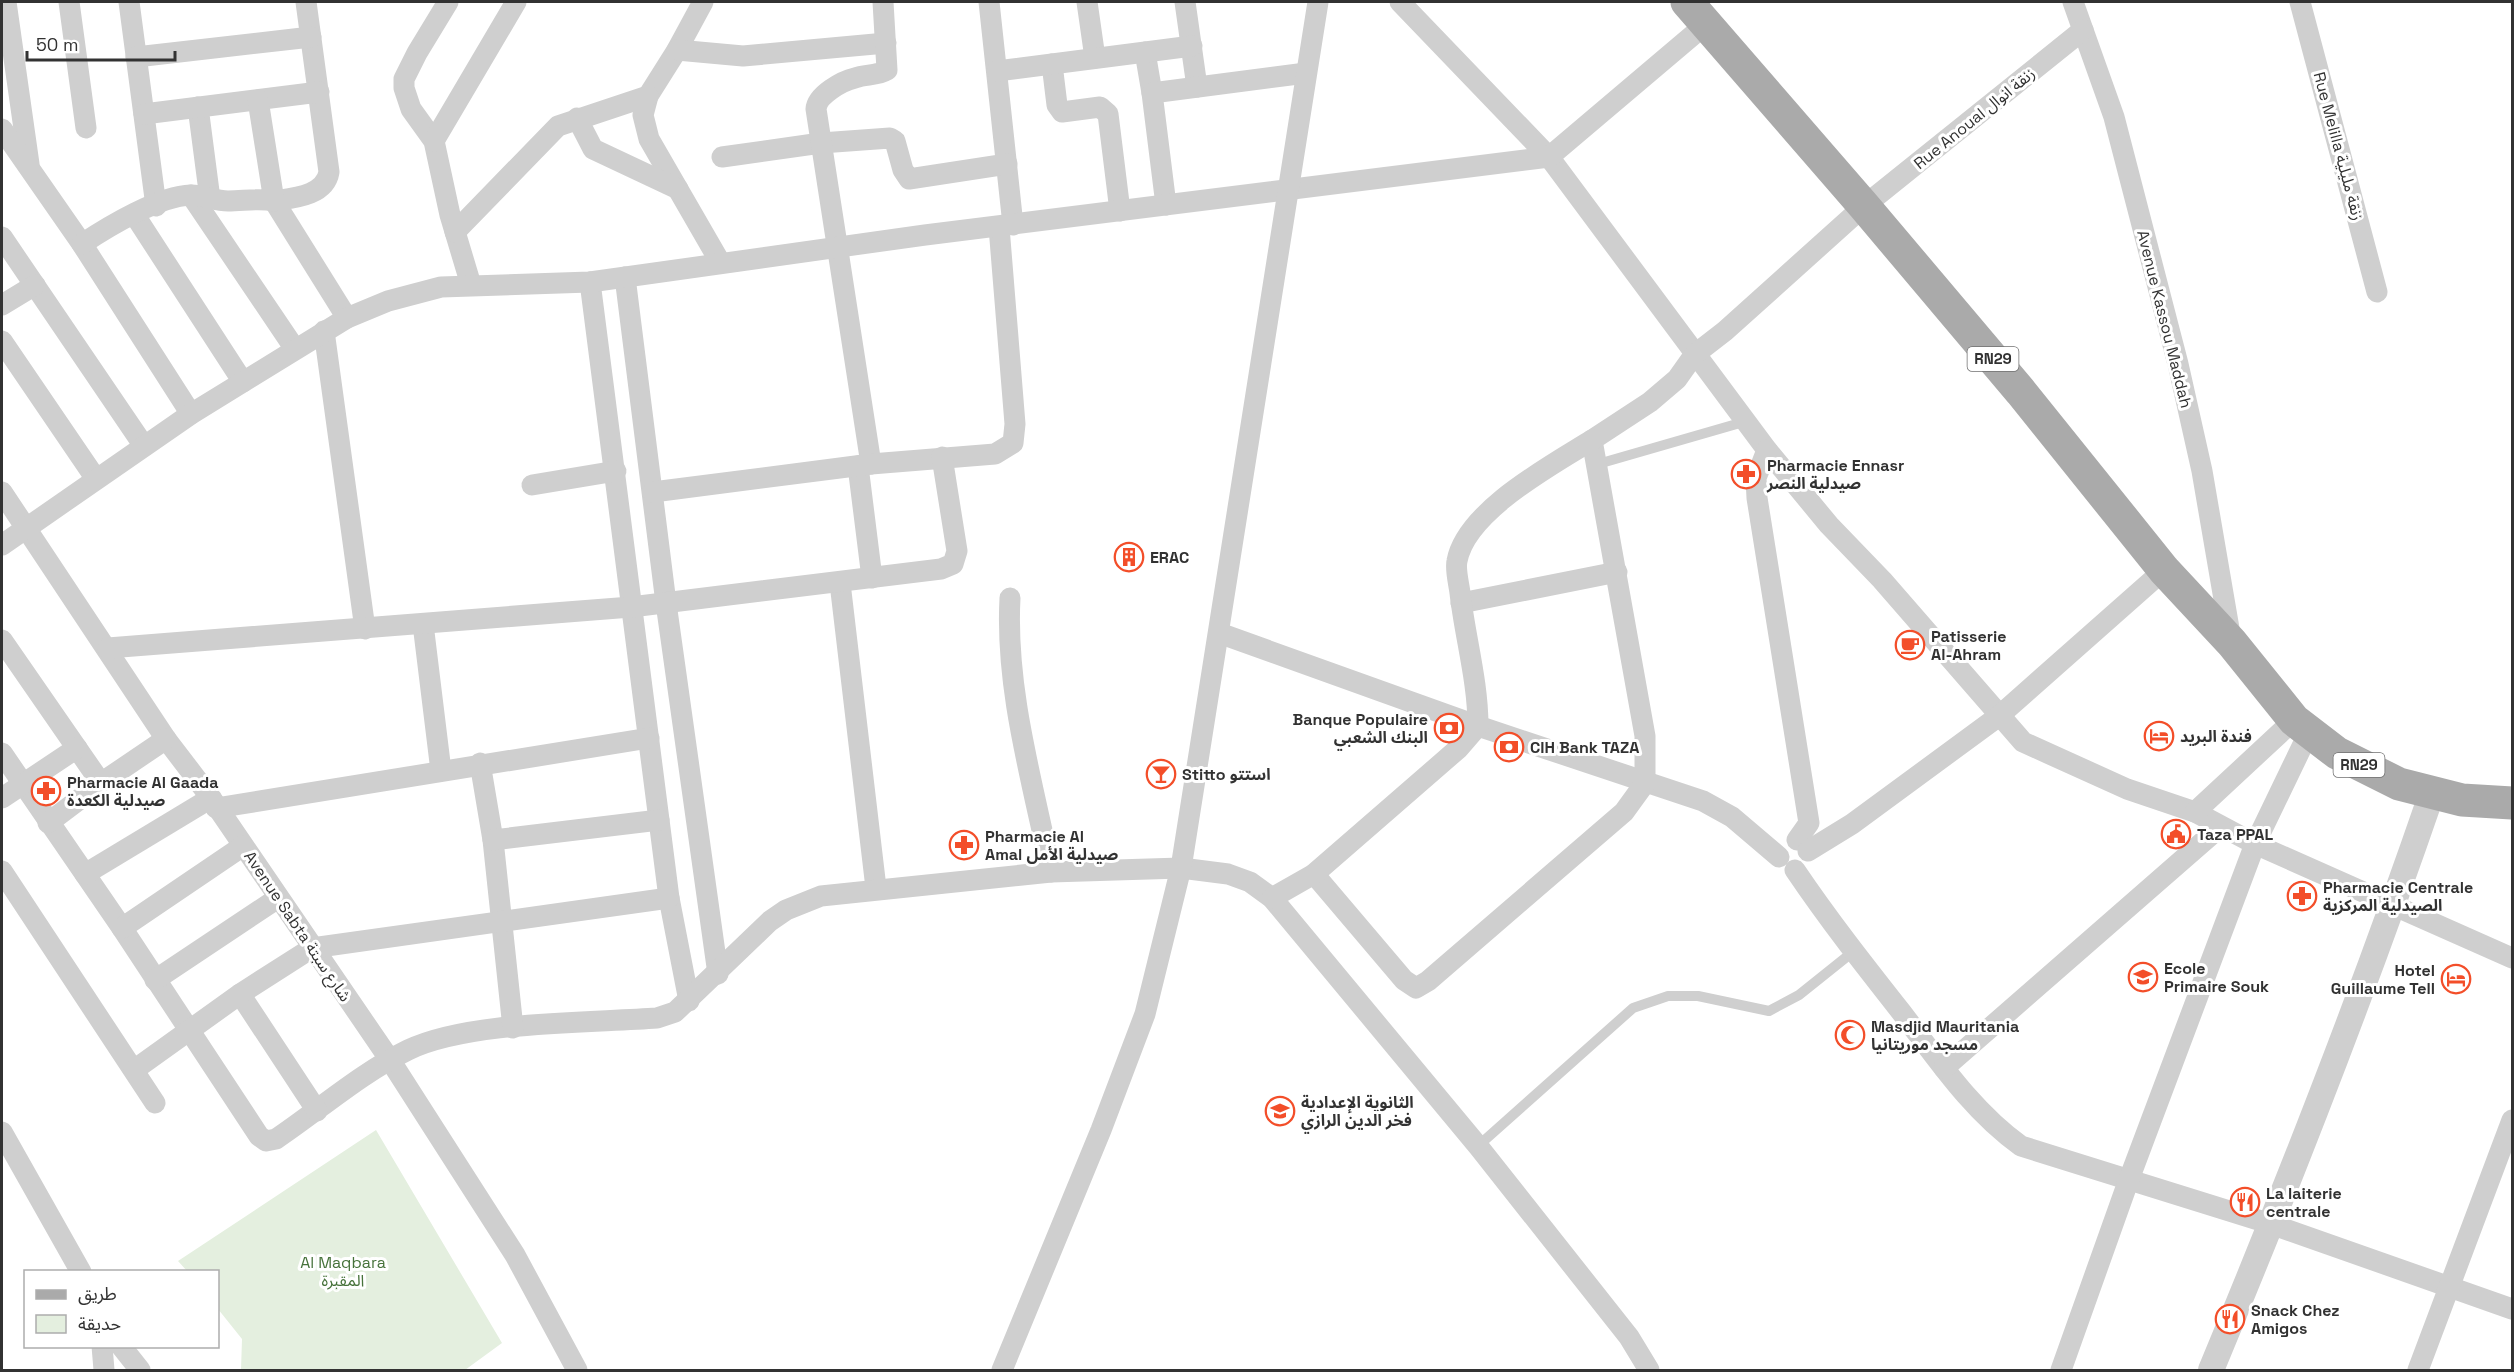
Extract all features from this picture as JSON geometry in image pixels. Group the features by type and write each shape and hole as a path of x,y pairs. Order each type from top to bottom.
{"main road":[{"name":"RN29","path":"1696,13 1864,206 2021,392 2164,570 2232,643 2302,726 2367,770 2432,793 2462,800 2512,804"}],"street":[{"path":"6,2 30,170"},
{"path":"69,2 86,128"},
{"path":"129,2 156,206"},
{"path":"82,244 112,224 156,206 201,197 274,201 309,194 317,190 328,177 306,2"},
{"path":"448,2 404,79 405,96 411,109 434,141 455,232 471,285"},
{"path":"434,141 516,2"},
{"path":"703,2 648,96 643,115 649,139 720,262"},
{"path":"872,578 865,465 838,247 816,109 818,101 849,80 885,71 888,62 883,2"},
{"path":"653,492 865,465 995,454 1013,443 1015,424 1006,226 1007,164 989,2"},
{"path":"1087,2 1095,58"},
{"path":"1185,2 1197,87"},
{"path":"1002,1371 1101,1130 1145,1014 1181,868 1318,2"},
{"path":"1400,2 1549,157 1694,355 1748,421 1767,450 1829,525 1882,579 2023,742 2127,789 2194,812 2255,844 2394,903 2512,958"},
{"name":"Avenue Kassou Maddah","path":"2073,2 2114,117 2178,364 2202,471 2232,643"},
{"name":"Rue Melilla زنقة مليلية","path":"2300,2 2377,292"},
{"path":"2,545 191,414 324,331 347,318 418,292 471,285 590,282 720,262 1549,157 1696,13"},
{"name":"Rue Anoual زنقة انوال","path":"1478,726 1478,702 1461,603 1457,561 1478,523 1527,483 1650,402 1677,379 1694,355 1725,331 1864,206 2083,30"},
{"path":"136,57 311,37"},
{"path":"677,50 718,56 754,56 886,43"},
{"path":"996,71 1192,46"},
{"path":"1145,52 1166,205"},
{"path":"1052,64 1057,105 1062,112 1100,107 1108,114 1120,211"},
{"path":"1152,93 1306,73"},
{"path":"144,114 319,92"},
{"path":"455,232 558,126 648,96"},
{"path":"258,100 274,201 347,318"},
{"path":"198,107 201,197 295,349"},
{"path":"577,118 593,149 678,189"},
{"path":"2,129 82,244 191,414"},
{"path":"722,157 821,143 893,139 903,170 909,179 1007,164"},
{"path":"134,214 243,382"},
{"path":"2,237 144,446"},
{"path":"625,277 666,603 718,974"},
{"path":"590,282 669,898 689,1001"},
{"path":"2,304 34,285"},
{"path":"324,331 365,628"},
{"path":"2,341 96,479"},
{"path":"1314,874 1404,981 1416,988 1428,981 1567,864 1624,812 1645,783 1645,736 1592,440"},
{"path":"1767,450 1756,478 1757,498 1809,824 1802,846"},
{"path":"108,648 631,607 840,584 941,569 953,564 957,551 942,458"},
{"path":"532,485 615,471"},
{"name":"Avenue Sabta شارع سبتة","path":"2,492 108,648 166,739 214,803 390,1060 514,1255 577,1371"},
{"path":"1787,863 1782,845 1802,846 1852,824 1999,717 2164,570"},
{"path":"1461,603 1617,572"},
{"path":"840,584 876,888"},
{"path":"1010,598 1008,630 1014,689 1052,872"},
{"path":"423,624 441,771"},
{"path":"1219,633 1478,726 1702,801 1732,817 1787,863 1944,1068 1992,1125 2021,1146 2128,1182 2271,1224 2512,1309"},
{"path":"2,640 101,783"},
{"path":"1272,898 1314,874 1459,748 1478,726"},
{"path":"2194,812 2302,726"},
{"path":"2061,1371 2128,1182 2255,844 2302,726"},
{"path":"85,874 214,803 441,771 649,738"},
{"path":"48,823 101,783 166,739"},
{"path":"2,798 77,748"},
{"path":"2,753 122,928 262,1140 276,1139 390,1060 428,1042 513,1028 657,1018 675,1012 718,974 770,921 786,910 821,896 876,888 1052,872 1181,868 1228,874 1250,882 1272,898 1478,1146 1629,1337 1649,1371"},
{"path":"480,763 493,840 513,1028"},
{"path":"2211,1371 2271,1224 2394,903 2432,793"},
{"path":"493,840 660,820"},
{"path":"1944,1068 2220,827"},
{"path":"122,928 243,846"},
{"path":"2,871 155,1103"},
{"path":"155,980 278,898"},
{"path":"134,1070 240,994 312,948 669,898"},
{"path":"240,994 317,1111"},
{"path":"2418,1371 2512,1120"},
{"path":"2,1132 80,1270"},
{"path":"102,1348 104,1371"},
{"path":"122,1348 140,1371"}],"lane":[{"path":"1598,464 1748,421"},
{"path":"1478,1146 1633,1008 1668,996 1698,996 1770,1011 1799,995 1854,951"}],"green space":[{"name":"Al Maqbara المقبرة","path":"376,1130 502,1343 465,1370 241,1370 242,1339 219,1310 219,1270 186,1270 178,1261"}],"place":[{"name":"Pharmacie Ennasr صيدلية النصر","path":"1746,474"},
{"name":"ERAC","path":"1129,557"},
{"name":"Patisserie Al-Ahram","path":"1910,645"},
{"name":"Banque Populaire البنك الشعبي","path":"1449,728"},
{"name":"فندة البريد","path":"2159,736"},
{"name":"CIH Bank TAZA","path":"1509,747"},
{"name":"Stitto استتو","path":"1161,774"},
{"name":"Pharmacie Al Gaada صيدلية الكعدة","path":"46,791"},
{"name":"Taza PPAL","path":"2176,834"},
{"name":"Pharmacie Al Amal صيدلية الأمل","path":"964,845"},
{"name":"Pharmacie Centrale الصيدلية المركزية","path":"2302,896"},
{"name":"Ecole Primaire Souk","path":"2143,977"},
{"name":"Hotel Guillaume Tell","path":"2456,979"},
{"name":"Masdjid Mauritania مسجد موريتانيا","path":"1850,1035"},
{"name":"الثانوية الإعدادية فخر الدين الرازي","path":"1280,1111"},
{"name":"La laiterie centrale","path":"2245,1202"},
{"name":"Snack Chez Amigos","path":"2230,1319"}]}
